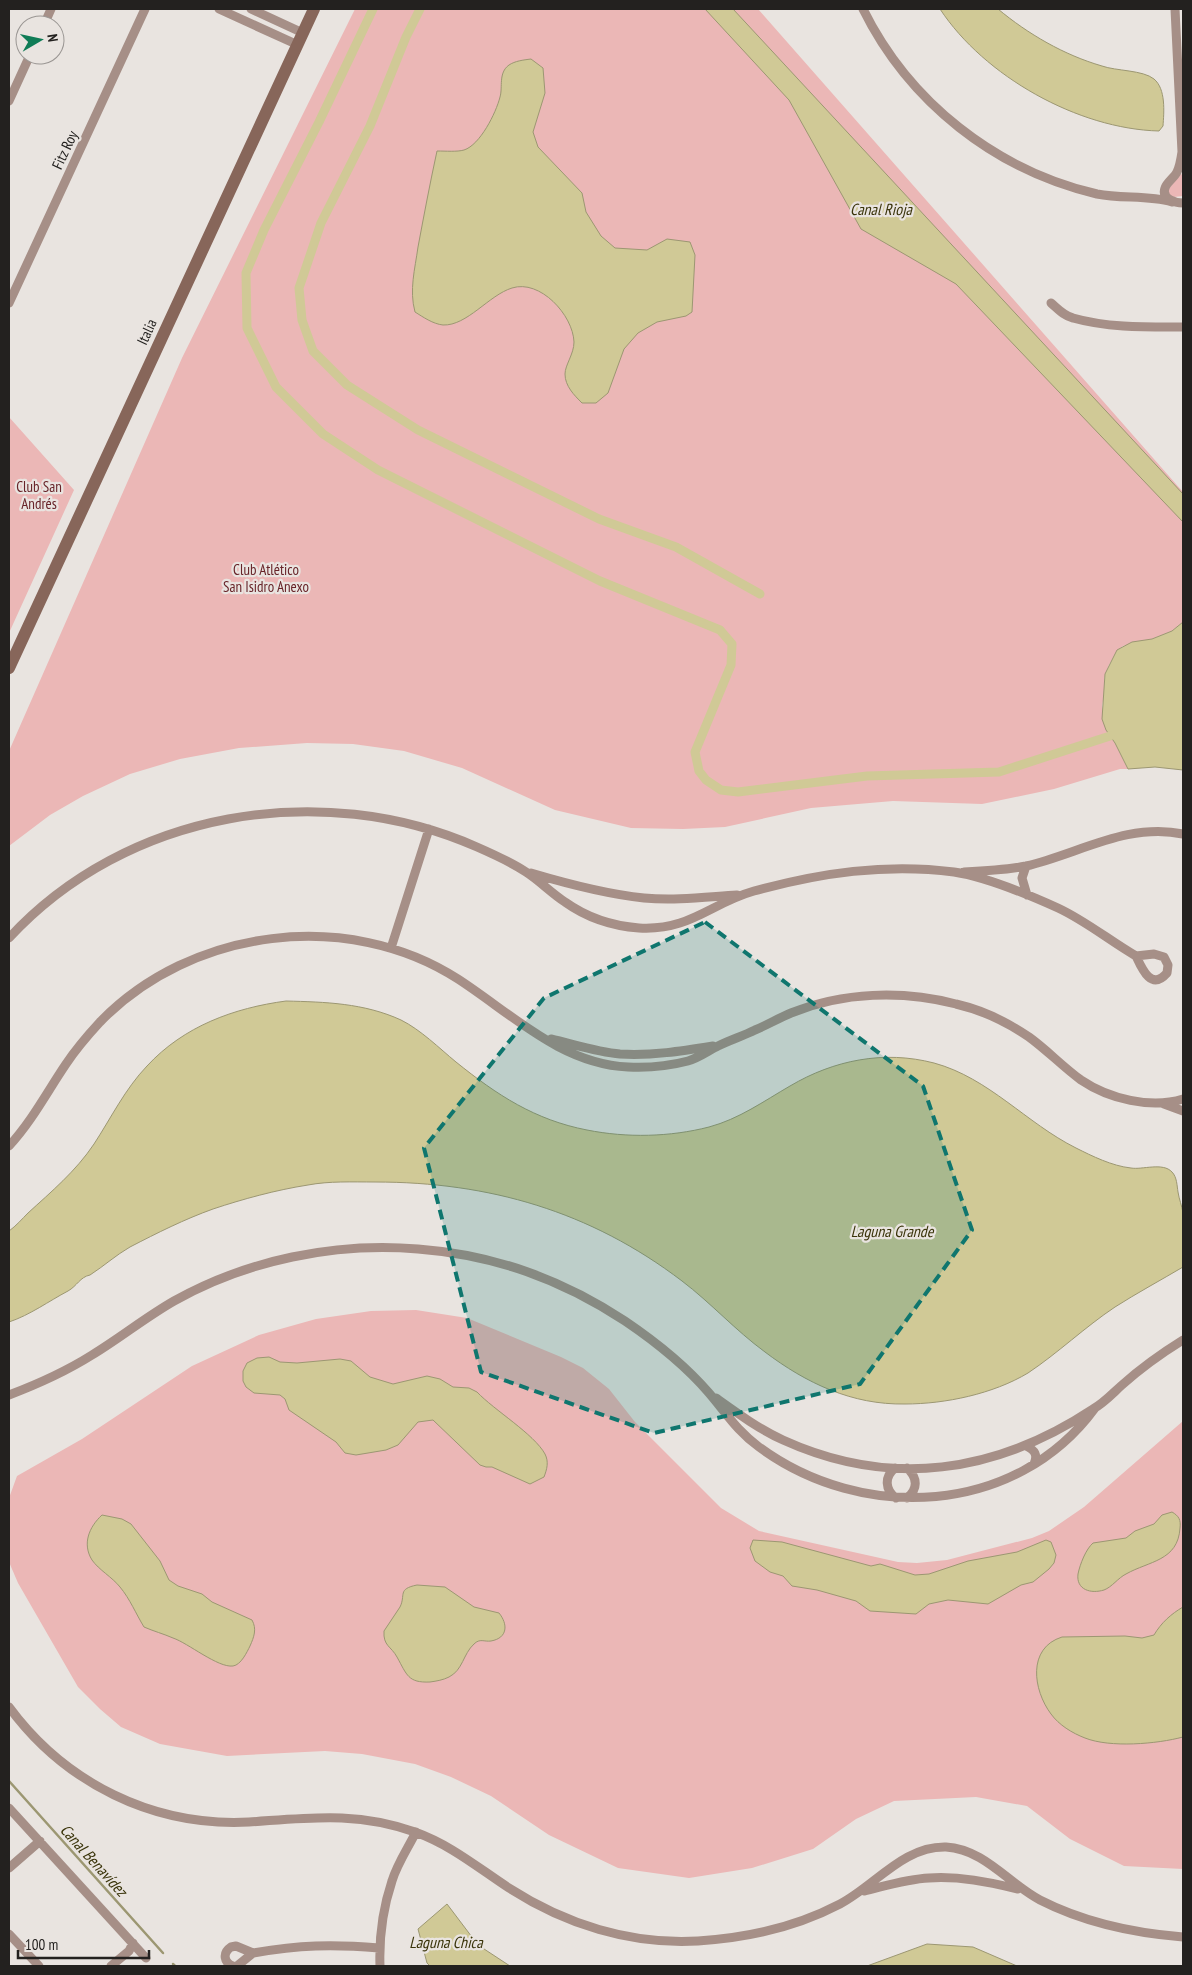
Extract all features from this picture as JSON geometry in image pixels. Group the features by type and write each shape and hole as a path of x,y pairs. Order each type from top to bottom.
{"street":[{"name":"Fitz Roy","path":"9,303 145,9"},
{"path":"219,9 300,39"},
{"path":"251,9 300,39"},
{"name":"Italia","path":"9,668 314,9"},
{"path":"863,9 890,56 916,87 941,113 982,146 1027,170 1068,185 1115,197 1147,198 1183,204"},
{"path":"1147,198 1165,187 1180,170 1183,154 1175,9"},
{"path":"9,101 25,65"},
{"path":"1165,187 1165,194 1172,202"},
{"path":"1051,303 1073,318 1102,323 1183,327"},
{"path":"9,938 60,892 91,872 146,843 193,827 257,814 326,811 384,819 429,829 476,847 526,871 573,886 644,898 671,899 742,894 797,880 852,870 897,869 956,872 1026,866 1121,835 1151,831 1183,834"},
{"path":"391,948 429,829"},
{"path":"1026,866 1022,878 1027,895"},
{"path":"526,871 567,903 593,917 624,926 642,928 664,927 682,923 701,916 742,894"},
{"path":"956,872 1027,895 1060,909 1136,956"},
{"path":"567,903 566,892 573,886"},
{"path":"698,897 705,906 701,916"},
{"path":"9,1146 34,1115 68,1061 99,1024 131,996 159,976 186,962 213,952 277,938 330,937 391,948 430,964 455,977 508,1016 563,1050 604,1064 626,1067 669,1065 691,1060 721,1044 788,1014 831,1001 870,996 900,995 928,998 958,1004 1008,1024 1030,1038 1078,1078 1100,1090 1123,1098 1161,1103 1183,1111"},
{"path":"542,1037 618,1054 638,1055 658,1054 721,1044"},
{"path":"1161,1103 1183,1098"},
{"path":"9,1395 41,1383 65,1371 93,1355 176,1300 223,1278 250,1268 304,1255 342,1250 388,1248 442,1252 500,1263 519,1268 572,1290 611,1312 659,1346 709,1394 736,1429 770,1455 806,1476 856,1493 907,1498 955,1494 999,1482 1034,1464 1072,1437 1095,1408"},
{"path":"709,1394 780,1438 807,1450 840,1460 895,1468 942,1467 988,1459 1026,1446 1054,1432 1095,1408 1150,1362 1183,1340"},
{"path":"770,1455 769,1446 780,1438"},
{"path":"1026,1446 1034,1449 1036,1453 1037,1458 1034,1464"},
{"path":"895,1468 887,1478 887,1484 889,1490 896,1498"},
{"path":"907,1468 914,1476 916,1482 912,1494 907,1498"},
{"path":"9,1707 35,1739 74,1772 118,1797 145,1808 206,1821 225,1822 320,1816 382,1823 416,1832 473,1861 505,1886 559,1916 585,1926 641,1939 696,1941 757,1934 811,1918 842,1903 861,1891 906,1857 926,1849 949,1847 977,1855 1021,1890"},
{"path":"9,1808 146,1958"},
{"path":"380,1966 379,1948 382,1924 392,1881 416,1832"},
{"path":"9,1868 40,1841"},
{"path":"984,1882 992,1874 990,1864"},
{"path":"893,1866 893,1875 900,1882"},
{"path":"861,1891 928,1878 984,1882 1021,1890 1066,1912 1097,1923 1129,1931 1183,1937"},
{"path":"9,1934 39,1966"},
{"path":"111,1966 129,1951 133,1943"},
{"path":"253,1953 240,1947 231,1947 226,1952 225,1958 228,1964 235,1966 253,1953 312,1945 379,1948"}],"highlighted area":[{"path":"705,922 923,1086 972,1230 860,1384 654,1433 481,1372 424,1148 544,998"}],"green space":[{"name":"Club Atlético San Isidro Anexo","path":"355,9 758,9 1183,492 1183,622 1172,631 1152,639 1123,646 1118,650 1109,665 1104,679 1105,691 1102,706 1106,730 1128,769 1120,769 1054,789 982,804 893,801 811,808 725,827 683,829 631,828 555,810 462,768 404,751 353,744 307,743 239,748 180,759 130,774 83,796 50,815 9,846 9,751 182,358"},
{"path":"1183,174 1183,196 1174,197 1169,195 1168,190 1179,175"},
{"name":"Club San Andrés","path":"9,417 74,490 9,633"},
{"path":"416,1310 467,1318 583,1368 609,1389 635,1422 721,1508 759,1531 898,1562 917,1563 947,1560 1032,1538 1049,1531 1084,1507 1183,1421 1183,1869 1124,1866 1070,1839 1027,1806 976,1797 894,1801 856,1819 813,1849 752,1868 689,1878 618,1868 549,1835 491,1796 451,1777 415,1764 362,1754 325,1751 227,1756 160,1744 121,1727 78,1687 18,1583 9,1562 9,1498 17,1476 82,1439 192,1366 259,1335 316,1319 371,1311"}],"water":[{"name":"Canal Rioja","path":"705,9 733,9 1183,494 1183,522 956,284 861,229 789,100"},
{"path":"940,9 998,9 1034,35 1060,50 1108,68 1149,76 1158,83 1161,89 1164,108 1163,126 1159,131 1128,128 1097,121 1066,109 1036,94 1007,77 981,56"},
{"path":"531,59 543,68 545,93 533,132 538,147 582,193 586,212 601,236 615,248 647,250 667,239 690,242 695,255 692,312 686,316 657,322 638,333 624,349 608,393 596,403 582,403 568,386 565,374 574,346 572,332 568,321 561,311 544,294 523,287 512,288 495,297 461,321 443,325 432,322 415,312 413,304 414,271 437,151 464,150 476,142 487,128 498,104 503,72 509,65"},
{"path":"1183,622 1183,770 1155,767 1128,769 1106,730 1102,719 1105,674 1117,650 1132,642 1152,639 1172,631"},
{"name":"Laguna Grande","path":"286,1001 344,1004 387,1014 416,1029 471,1074 517,1105 568,1126 602,1133 648,1135 679,1133 720,1124 751,1109 807,1077 842,1064 860,1060 897,1057 934,1063 972,1079 1058,1138 1095,1157 1124,1167 1163,1167 1172,1172 1176,1179 1178,1195 1183,1210 1183,1267 1115,1307 1028,1373 1000,1387 952,1400 920,1404 885,1403 867,1401 830,1390 797,1373 754,1344 682,1281 647,1257 611,1236 574,1219 537,1205 498,1195 458,1188 417,1183 332,1182 260,1195 192,1217 130,1247 68,1291 32,1312 9,1322 9,1231 63,1181 79,1163 94,1144 139,1075 161,1052 177,1040 211,1021 248,1008"},
{"path":"269,1357 280,1362 297,1363 340,1359 351,1361 370,1377 393,1384 427,1376 440,1379 453,1387 469,1388 477,1392 540,1446 547,1460 544,1477 530,1484 492,1467 480,1465 433,1420 418,1422 398,1445 386,1450 356,1455 345,1453 336,1442 289,1410 285,1399 280,1395 254,1393 246,1387 243,1381 243,1371 247,1363 257,1358"},
{"path":"1172,1512 1179,1518 1180,1528 1178,1539 1168,1554 1126,1574 1104,1590 1085,1590 1079,1584 1078,1574 1082,1561 1093,1543 1126,1538 1135,1531 1154,1524 1162,1515"},
{"path":"102,1515 122,1519 131,1524 160,1561 169,1580 178,1586 202,1594 212,1602 252,1620 255,1630 254,1636 247,1652 239,1663 227,1666 219,1663 179,1641 144,1627 124,1592 117,1583 95,1564 89,1554 87,1542 90,1530"},
{"path":"753,1540 782,1542 871,1566 880,1564 915,1575 929,1574 968,1561 1017,1552 1046,1540 1051,1542 1056,1555 1054,1563 1049,1569 1033,1582 1021,1585 988,1604 948,1600 929,1604 916,1614 870,1611 856,1601 817,1590 792,1586 783,1576 770,1572 755,1561 750,1548"},
{"path":"417,1585 445,1587 474,1607 499,1613 505,1626 503,1634 501,1637 491,1641 476,1642 467,1652 454,1674 449,1677 423,1682 409,1677 395,1653 386,1643 384,1631 402,1603 404,1591"},
{"path":"1183,1607 1183,1737 1160,1742 1134,1744 1107,1743 1080,1736 1054,1718 1045,1704 1037,1682 1038,1660 1043,1650 1051,1642 1062,1637 1125,1636 1142,1638 1154,1635 1167,1619"},
{"name":"Laguna Chica","path":"447,1904 478,1945 510,1966 430,1966 427,1963 418,1929"},
{"path":"927,1944 973,1947 1017,1966 867,1966"}],"waterway":[{"path":"373,9 319,122 264,230 246,273 247,328 276,387 323,434 378,470 600,581 720,630 732,644 731,665 695,752 699,771 706,780 721,790 738,792 867,776 999,772 1110,736"},
{"path":"420,9 406,37 370,126 321,223 299,288 302,320 313,351 347,385 418,430 599,519 676,547 760,594"},
{"name":"Canal Benavídez","path":"9,1781 163,1953"}]}
